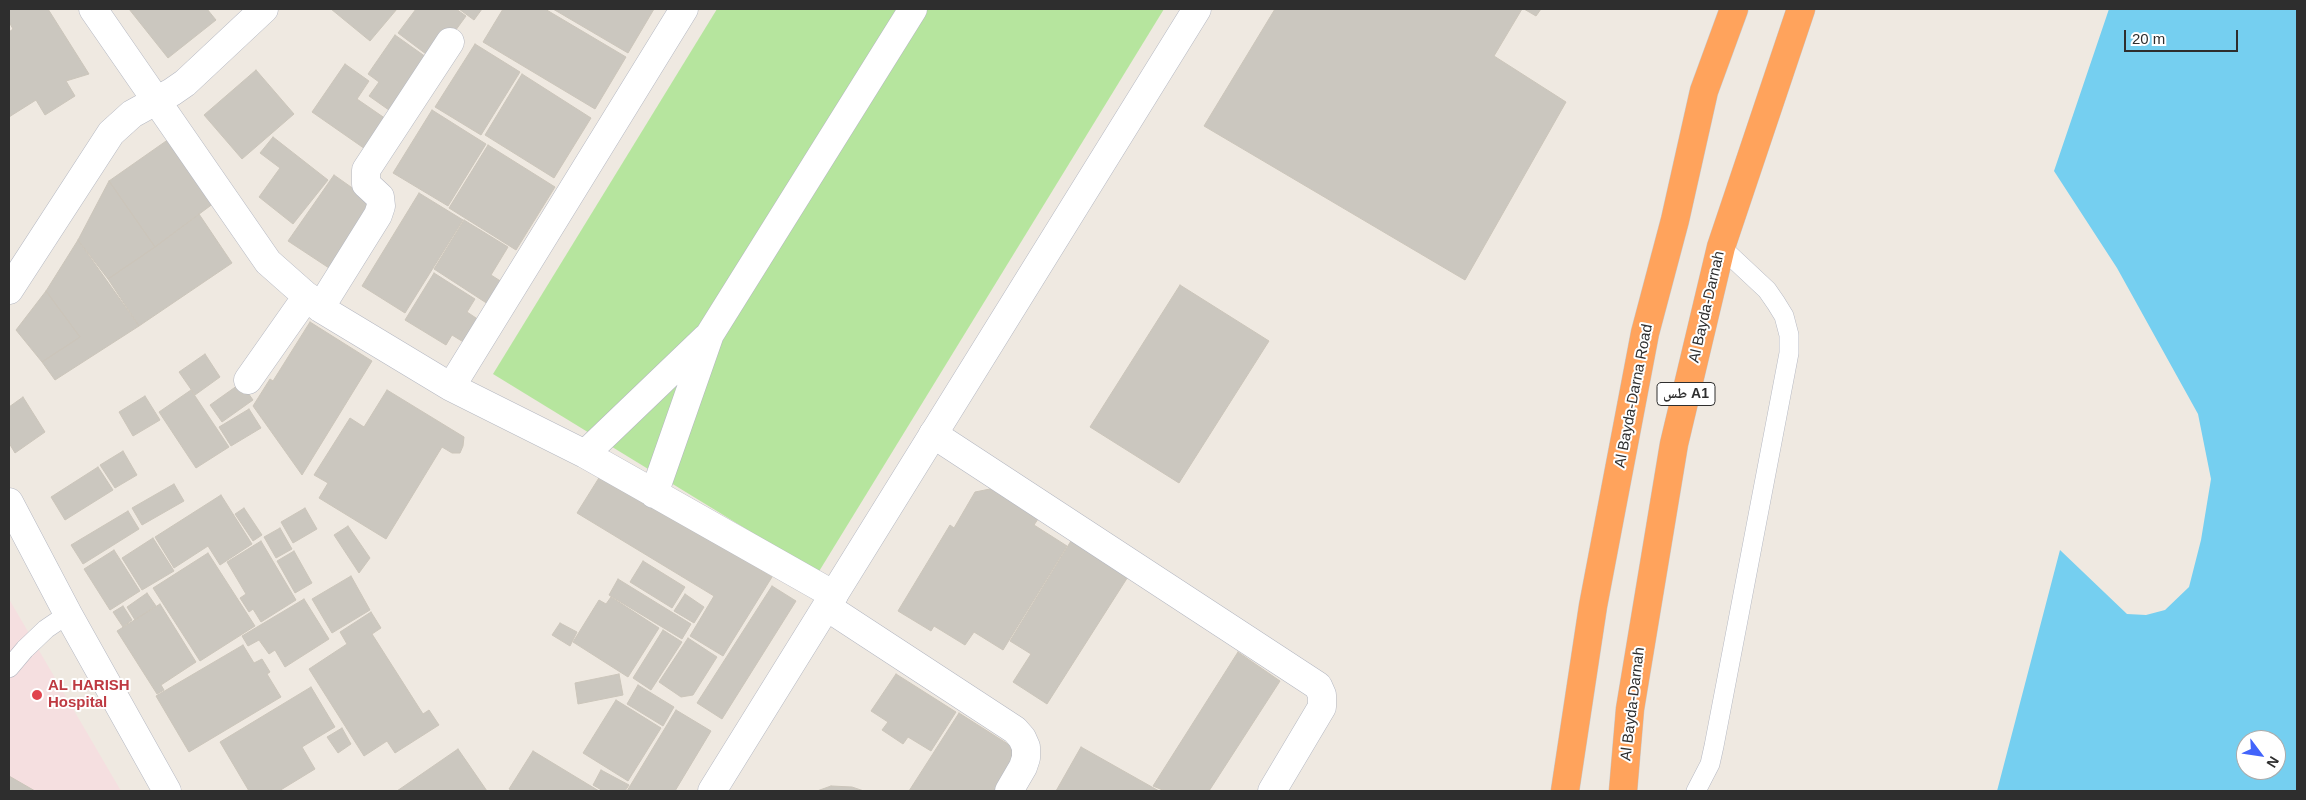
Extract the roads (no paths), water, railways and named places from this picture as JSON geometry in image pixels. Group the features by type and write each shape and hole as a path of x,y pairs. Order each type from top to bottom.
{"highway":[{"name":"Al Bayda-Darna Road","path":"1565,791 1592,606 1645,333 1675,220 1704,91 1734,9"},
{"name":"Al Bayda-Darnah","path":"1623,791 1630,709 1674,444 1721,247 1801,9"}],"street":[{"path":"93,9 268,262 313,302 452,387 585,454 830,601 1015,730 1022,738 1026,747 1026,758 1023,768 1009,791"},
{"path":"9,290 111,133 132,114 172,92 197,73 264,9"},
{"path":"452,387 684,9"},
{"path":"654,494 710,334 913,9"},
{"path":"712,791 1197,9"},
{"path":"248,380 313,302 378,214 381,206 380,197 366,184 366,170 450,42"},
{"path":"585,454 710,334"},
{"path":"933,434 1318,686 1322,695 1322,707 1272,791"},
{"path":"9,502 68,614 167,791"}],"lane":[{"path":"1696,791 1710,764 1714,746 1789,353 1784,316 1776,302 1767,290 1721,247"},
{"path":"9,668 24,649 46,629 68,614"}],"water":[{"path":"2109,9 2297,9 2297,791 1997,791 2060,550 2127,614 2146,615 2165,610 2189,587 2201,540 2211,479 2198,414 2117,268 2054,171"}],"place":[{"name":"AL HARISH Hospital","path":"37,695"}]}
